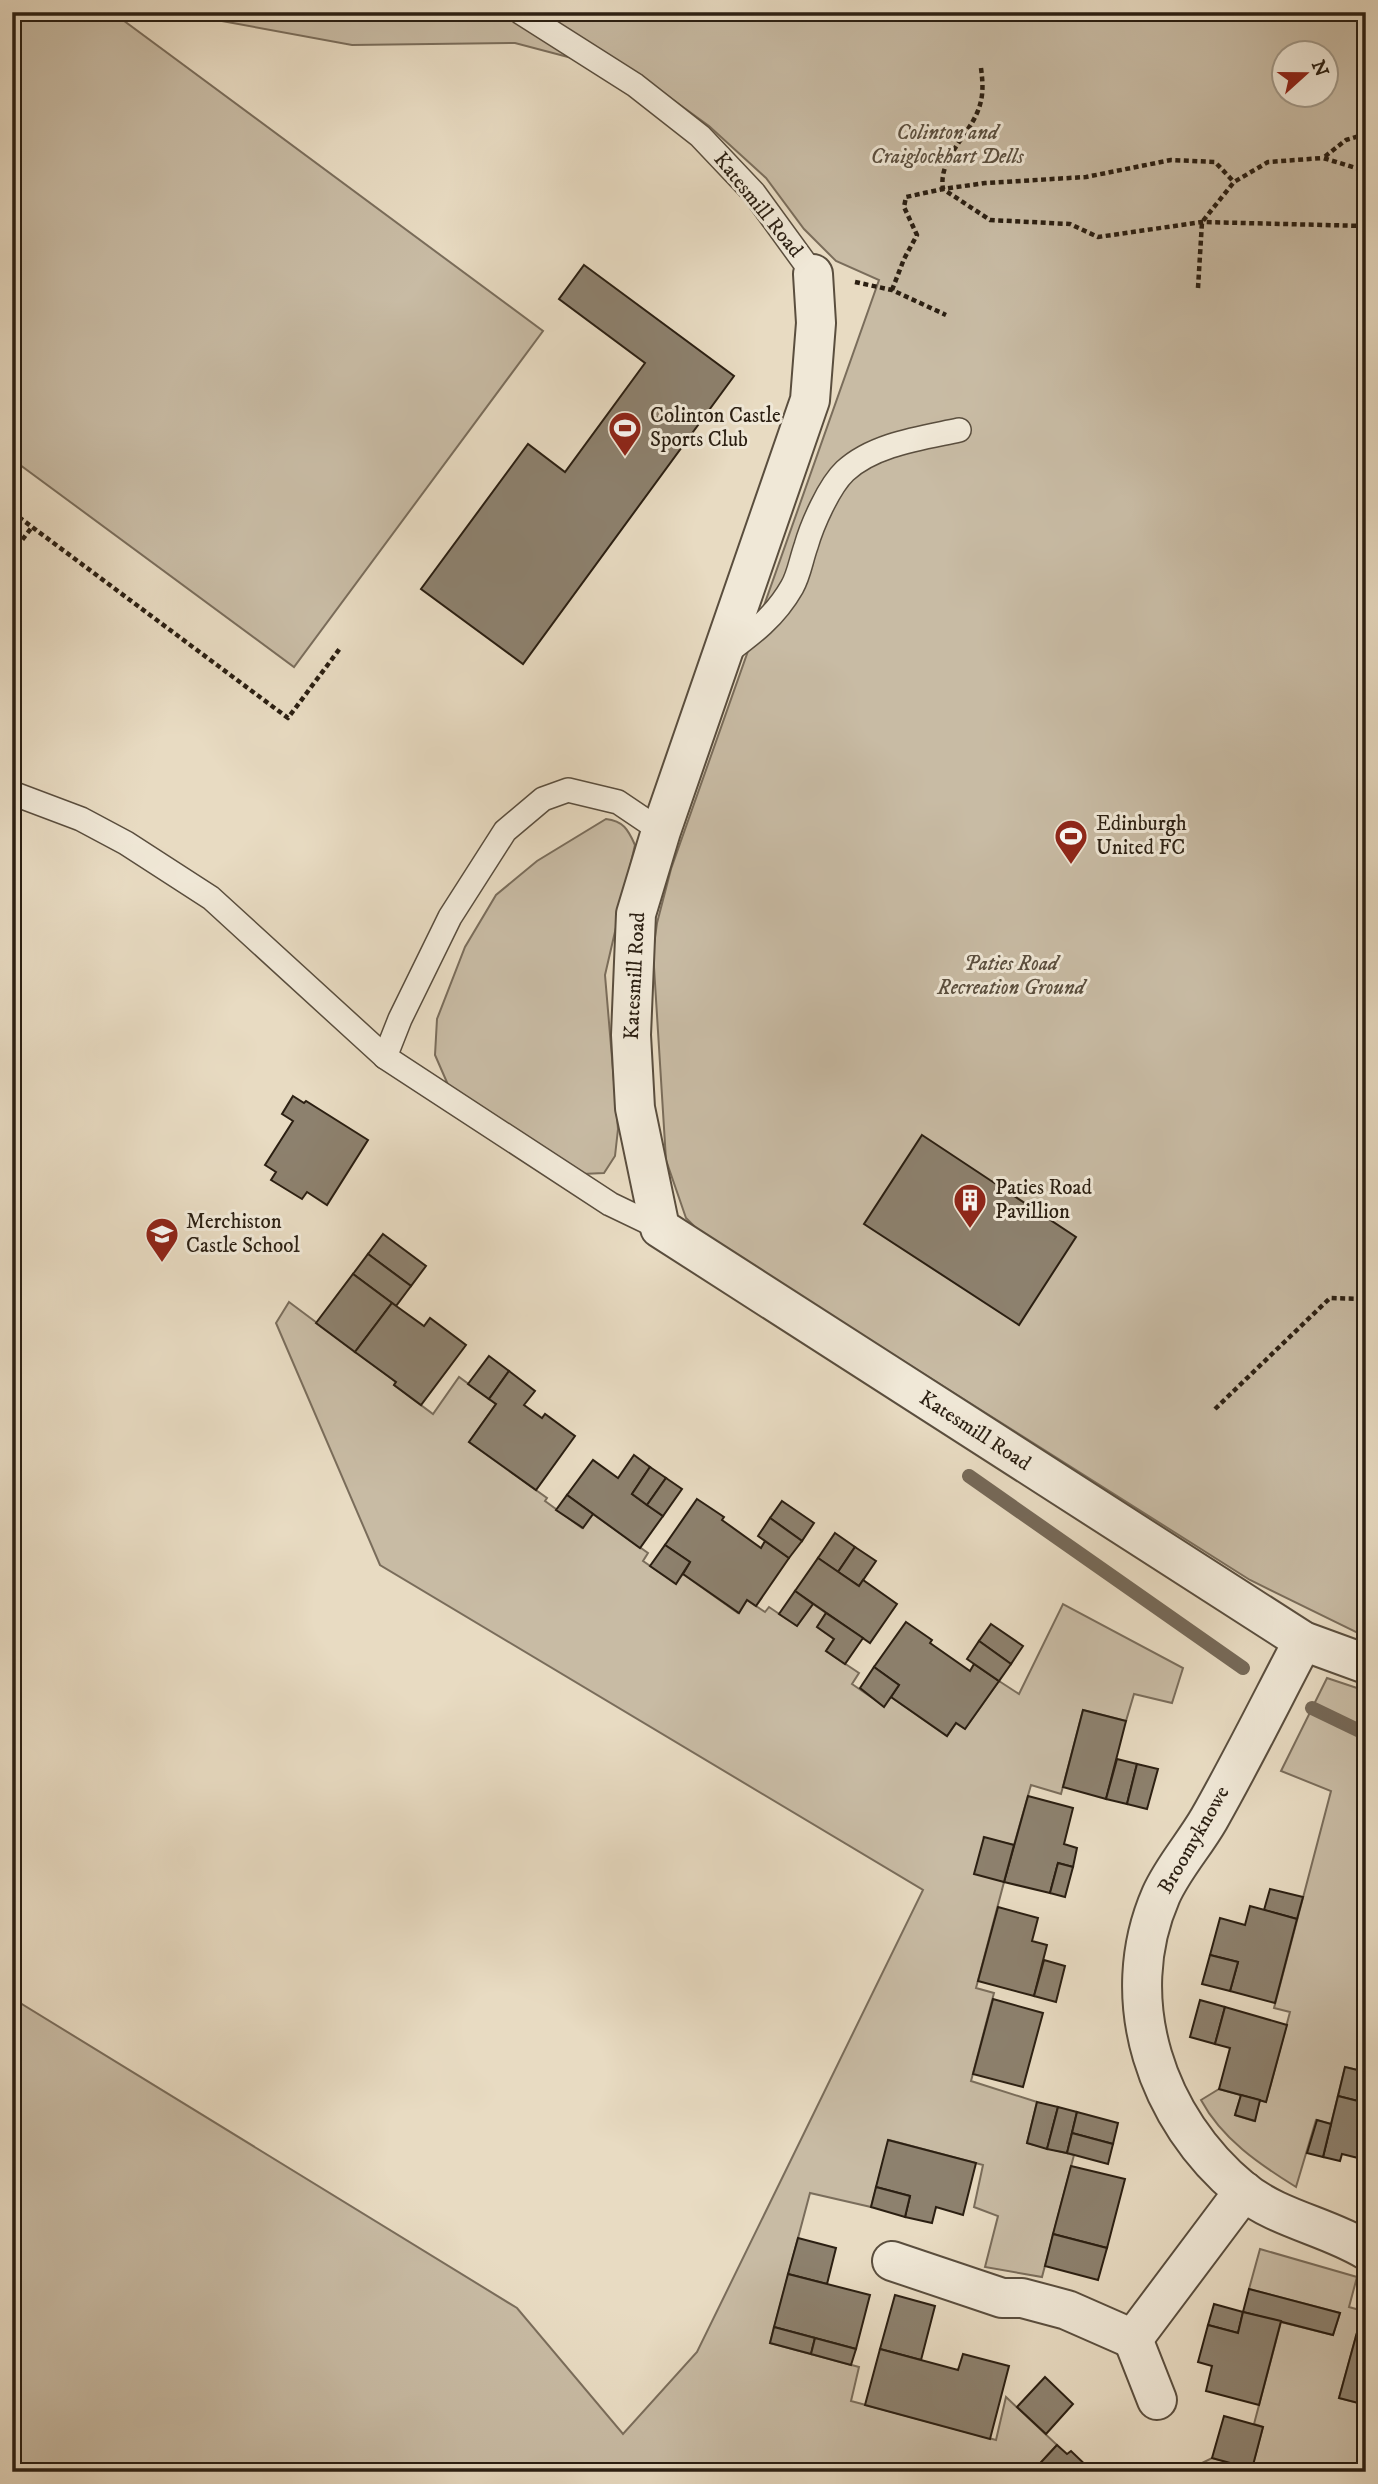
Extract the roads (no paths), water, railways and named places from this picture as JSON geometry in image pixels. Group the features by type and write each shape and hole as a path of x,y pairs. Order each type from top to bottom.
{"street":[{"name":"Katesmill Road","path":"813,274 816,323 810,400 764,526 723,654 661,831 636,914 631,1035 635,1108 660,1228 1303,1641 1366,1664"},
{"name":"Broomyknowe","path":"1303,1641 1208,1820 1161,1894 1150,1926 1142,1973 1144,2016 1150,2048 1161,2082 1189,2136 1217,2167 1271,2210 1330,2232 1366,2250"},
{"path":"1133,2339 1244,2191"},
{"path":"892,2260 1002,2298 1022,2298 1068,2310 1133,2339 1157,2400"}],"lane":[{"name":"Katesmill Road","path":"520,12 635,85 700,136 754,193 813,274"},
{"path":"723,654 774,615 793,585 808,539 827,498 844,472 863,459 893,446 959,430"},
{"path":"385,1057 400,1019 450,917 505,831 543,799 568,790 618,802 661,831"},
{"path":"12,793 81,819 126,843 211,898 385,1057 610,1204 660,1228"}],"waterway":[{"path":"969,1476 1243,1668"},
{"path":"1312,1708 1366,1734"}],"place":[{"name":"Colinton Castle Sports Club","path":"625,458"},
{"name":"Edinburgh United FC","path":"1071,866"},
{"name":"Paties Road Pavillion","path":"970,1230"},
{"name":"Merchiston Castle School","path":"162,1264"}],"park label":[{"name":"Colinton and Craiglockhart Dells","path":"947,145"},
{"name":"Paties Road Recreation Ground","path":"1011,976"}]}
